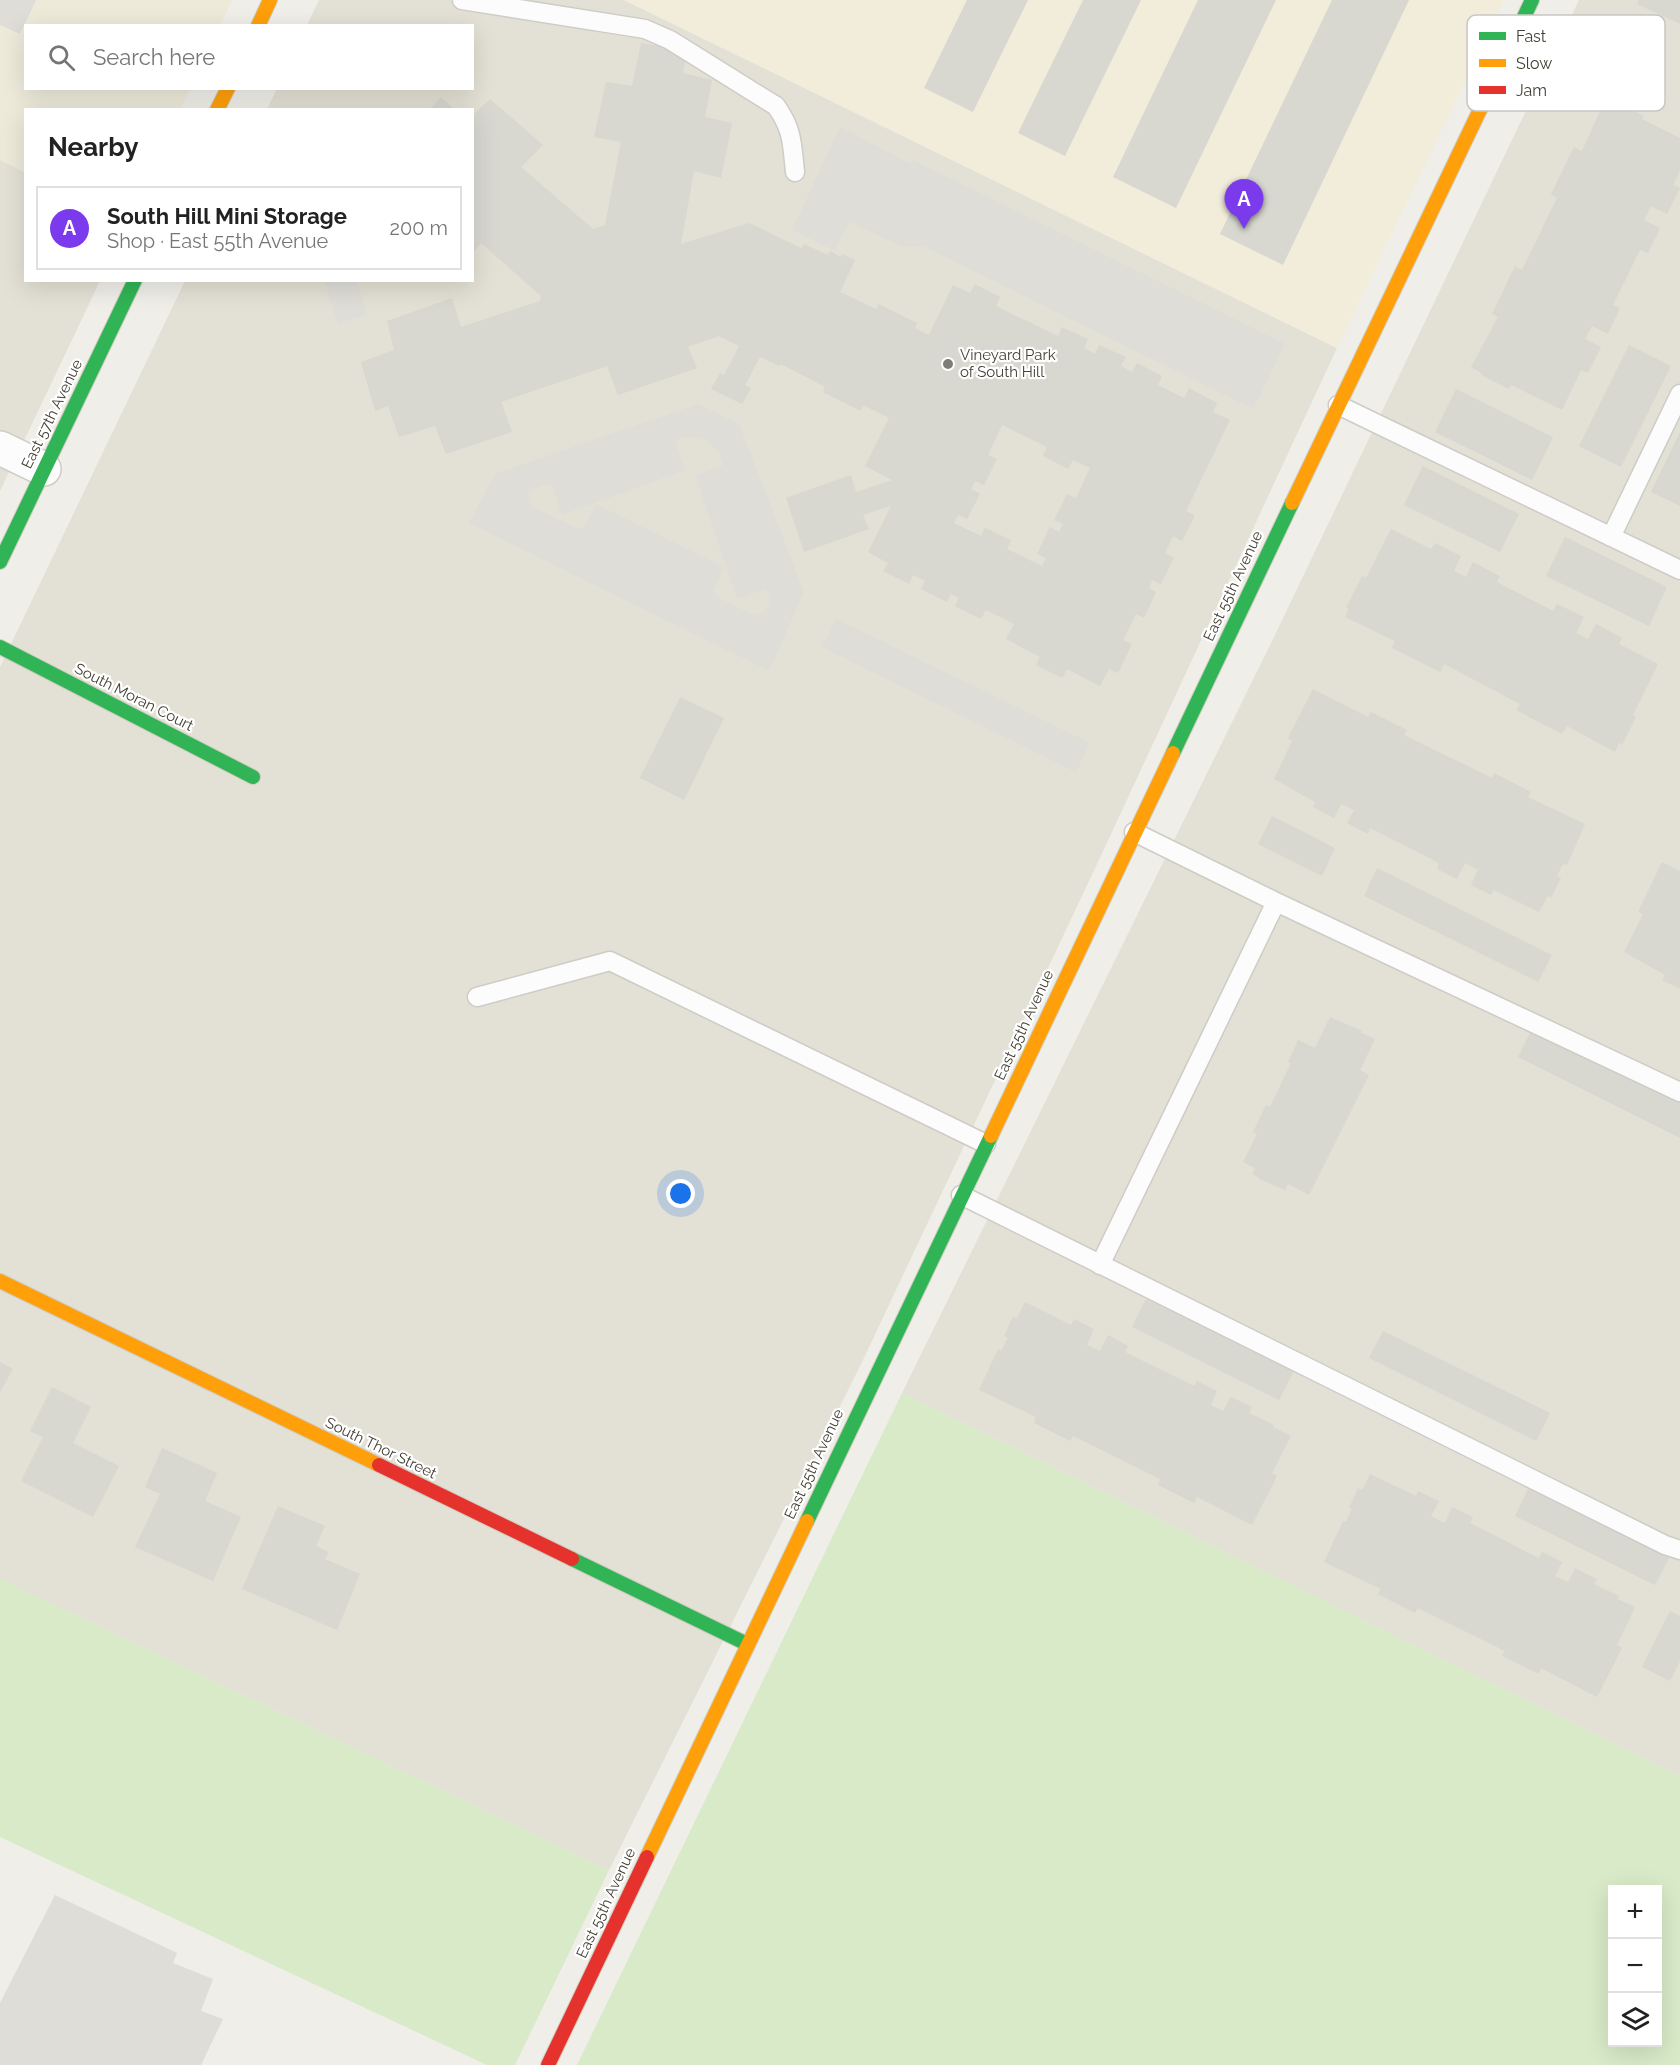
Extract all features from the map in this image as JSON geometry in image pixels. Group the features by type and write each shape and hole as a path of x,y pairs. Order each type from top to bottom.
{"street":[{"path":"259,24 270,0"},
{"name":"East 55th Avenue","path":"1525,15 1532,0"},
{"path":"219,108 227,90"},
{"name":"East 55th Avenue","path":"548,2065 1479,111"},
{"name":"East 57th Avenue","path":"0,562 134,282"},
{"path":"0,448 44,469"},
{"name":"South Moran Court","path":"0,647 253,777"},
{"name":"South Thor Street","path":"0,1281 747,1644"}],"lane":[{"path":"462,0 645,29 670,40 776,106 791,132 795,172"},
{"path":"1611,537 1680,394"},
{"path":"1338,405 1680,570"},
{"path":"1134,832 1276,902 1680,1092"},
{"path":"1100,1265 1276,902"},
{"path":"477,997 610,961 986,1144"},
{"path":"961,1196 1665,1545 1680,1550"}],"shaded area":[{"path":"0,0 232,0 220,24 24,24 24,90 190,90 181,108 24,108 24,172 0,160"},
{"path":"0,0 36,0 20,34 0,25"},
{"path":"319,0 624,0 1337,348 862,1362 609,1870 0,1579 0,667 185,282 474,282 474,108 268,108 276,90 474,90 474,24 307,24"},
{"path":"624,0 1504,0 1497,15 1467,15 1467,77 1337,348"},
{"path":"1579,0 1680,0 1680,1776 902,1393 1274,637 1526,111 1665,111 1665,15 1572,15"},
{"path":"840,127 911,164 913,160 1285,344 1253,409 925,247 901,246 850,222 834,250 792,230"},
{"path":"0,160 24,172 24,282 100,282 0,491"},
{"path":"324,282 356,282 367,314 338,324"},
{"path":"698,404 739,424 804,592 769,671 469,523 495,474","holes":["683,437 709,441 723,463 722,466 695,475 737,599 765,589 769,595 769,604 764,613 755,616 715,596 713,591 724,567 596,504 584,527 579,529 532,507 528,500 529,492 541,485 552,485 562,515 685,470 676,445"]},
{"path":"836,619 1090,743 1076,772 822,647"},
{"path":"55,1895 177,1953 173,1963 213,1979 201,2011 223,2019 201,2065 0,2065 0,2003"}],"green space":[{"path":"902,1393 1680,1776 1680,2065 577,2065"},
{"path":"0,1579 609,1870 515,2065 487,2065 0,1837"}],"building":[{"path":"967,0 1028,0 973,112 924,88"},
{"path":"1083,0 1141,0 1065,156 1018,133"},
{"path":"1198,0 1276,0 1176,208 1113,177"},
{"path":"1332,0 1409,0 1283,265 1220,234"},
{"path":"1639,0 1680,0 1680,24 1665,15 1637,4"},
{"name":"Vineyard Park of South Hill","path":"641,43 687,50 683,73 712,80 705,117 732,123 721,178 694,171 681,244 749,223 801,248 804,244 828,255 830,251 841,257 842,254 855,260 840,292 876,309 879,304 917,323 915,328 929,335 953,285 970,293 975,284 1000,297 996,306 1058,336 1062,327 1088,339 1084,348 1095,354 1099,345 1126,357 1121,366 1132,372 1137,363 1162,376 1158,385 1184,398 1189,388 1217,403 1213,412 1230,420 1186,511 1195,515 1182,541 1173,536 1165,553 1174,558 1161,584 1152,580 1149,588 1156,592 1144,618 1136,614 1123,640 1132,644 1118,673 1109,669 1100,686 1067,669 1062,678 1036,665 1040,657 1006,639 1014,624 986,610 981,619 955,606 959,598 951,594 947,602 921,589 925,581 913,575 909,584 883,571 888,563 868,552 891,506 863,515 869,529 804,552 786,498 851,475 856,492 892,480 865,466 889,418 863,405 861,411 823,392 825,387 781,364 780,366 760,357 745,385 751,388 742,404 711,389 720,373 724,375 739,346 719,336 688,347 697,368 618,395 607,366 501,402 512,432 446,454 435,426 399,437 388,406 375,411 361,362 394,350 387,321 452,298 461,327 540,301 541,296 481,243 474,252 474,114 490,99 543,145 521,167 593,229 605,225 621,142 594,137 606,82 632,86","holes":["1002,425 1047,447 1043,456 1068,469 1073,460 1090,468 1076,498 1067,494 1054,520 1063,524 1059,532 1050,527 1037,554 1046,558 1042,566 1007,549 1011,540 985,528 981,536 954,523 958,515 967,519 980,494 971,489 975,481 984,485 997,459 988,455"]},
{"path":"441,97 453,108 431,108"},
{"path":"1600,111 1634,111 1644,116 1642,119 1680,138 1680,171 1673,185 1680,188 1667,214 1651,206 1644,220 1660,228 1648,253 1640,250 1613,305 1620,308 1608,334 1592,326 1585,339 1601,347 1588,373 1581,370 1562,410 1511,385 1509,389 1471,367 1498,317 1492,314 1515,266 1522,270 1557,198 1551,194 1574,147 1582,151"},
{"path":"1629,345 1671,366 1621,467 1579,446"},
{"path":"1456,389 1553,437 1532,480 1435,432"},
{"path":"1680,432 1680,506 1651,492"},
{"path":"1423,466 1519,514 1500,552 1404,505"},
{"path":"1391,529 1431,549 1435,543 1461,556 1454,571 1466,577 1473,562 1500,576 1497,582 1553,611 1557,604 1584,617 1576,633 1588,639 1596,624 1622,638 1619,644 1658,664 1633,715 1636,717 1622,745 1619,743 1615,752 1567,726 1562,734 1516,710 1520,704 1444,664 1440,672 1392,648 1395,641 1345,617 1349,609 1346,608 1362,576 1366,578"},
{"path":"1565,537 1667,587 1649,626 1546,576"},
{"path":"1313,689 1368,717 1371,712 1407,730 1404,735 1492,778 1494,773 1531,792 1528,797 1585,824 1567,865 1563,864 1557,876 1561,878 1551,898 1548,896 1539,912 1494,890 1491,895 1471,885 1478,870 1465,863 1457,879 1437,869 1439,863 1370,828 1368,834 1347,823 1354,810 1341,804 1334,818 1313,807 1315,802 1274,779 1292,741 1288,738"},
{"path":"680,697 724,718 684,800 640,778"},
{"path":"1272,816 1335,848 1322,876 1258,844"},
{"path":"1662,862 1680,871 1680,989 1662,980 1665,975 1624,952 1643,914 1638,912"},
{"path":"1377,868 1552,955 1538,982 1364,896"},
{"path":"1330,1017 1375,1039 1360,1070 1369,1075 1309,1195 1288,1184 1285,1190 1259,1179 1252,1174 1255,1168 1243,1162 1257,1134 1253,1132 1266,1105 1270,1107 1291,1063 1288,1062 1298,1040 1315,1048"},
{"path":"1532,1029 1680,1103 1680,1138 1518,1057"},
{"path":"1146,1299 1294,1371 1279,1400 1132,1327"},
{"path":"1025,1302 1071,1325 1074,1319 1094,1329 1087,1345 1100,1351 1108,1335 1128,1346 1125,1352 1194,1386 1197,1381 1217,1391 1211,1405 1223,1411 1231,1397 1252,1407 1249,1413 1291,1436 1272,1473 1277,1476 1252,1525 1197,1497 1194,1503 1158,1485 1160,1479 1073,1436 1070,1441 1034,1423 1036,1417 979,1390 998,1349 1001,1351 1008,1338 1004,1336 1013,1317 1017,1318"},
{"path":"1383,1331 1550,1413 1536,1441 1369,1358"},
{"path":"0,1362 13,1369 0,1392"},
{"path":"52,1387 91,1407 73,1443 119,1466 93,1517 21,1481 43,1437 30,1431"},
{"path":"162,1448 217,1473 205,1501 241,1517 213,1581 135,1547 160,1494 145,1487"},
{"path":"1370,1474 1416,1496 1418,1491 1439,1501 1431,1516 1445,1523 1452,1507 1473,1517 1470,1523 1539,1558 1542,1552 1562,1562 1555,1576 1568,1582 1575,1568 1597,1579 1594,1584 1635,1607 1617,1645 1622,1648 1597,1697 1541,1668 1539,1674 1502,1656 1505,1651 1418,1608 1415,1613 1378,1594 1381,1589 1324,1562 1343,1521 1346,1522 1352,1509 1349,1508 1358,1488 1362,1490"},
{"path":"1528,1489 1669,1558 1655,1585 1515,1516"},
{"path":"278,1506 325,1526 316,1546 329,1552 325,1559 360,1574 337,1630 242,1589"},
{"path":"1670,1611 1680,1616 1680,1661 1670,1681 1642,1667"}],"traffic: fast":[{"path":"1525,15 1532,0"},
{"path":"0,562 134,282"},
{"path":"1173,753 1292,503"},
{"path":"0,647 253,777"},
{"path":"807,1521 991,1136"},
{"path":"572,1559 747,1644"}],"traffic: slow":[{"path":"259,24 270,0"},
{"path":"218,108 227,90"},
{"path":"1292,503 1479,111"},
{"path":"991,1136 1173,753"},
{"path":"0,1281 379,1465"},
{"path":"647,1857 807,1521"}],"traffic: jam":[{"path":"379,1465 572,1559"},
{"path":"548,2065 647,1857"}],"place":[{"name":"South Hill Mini Storage","path":"1244,229"},
{"name":"Vineyard Park of South Hill","path":"948,364"}]}
